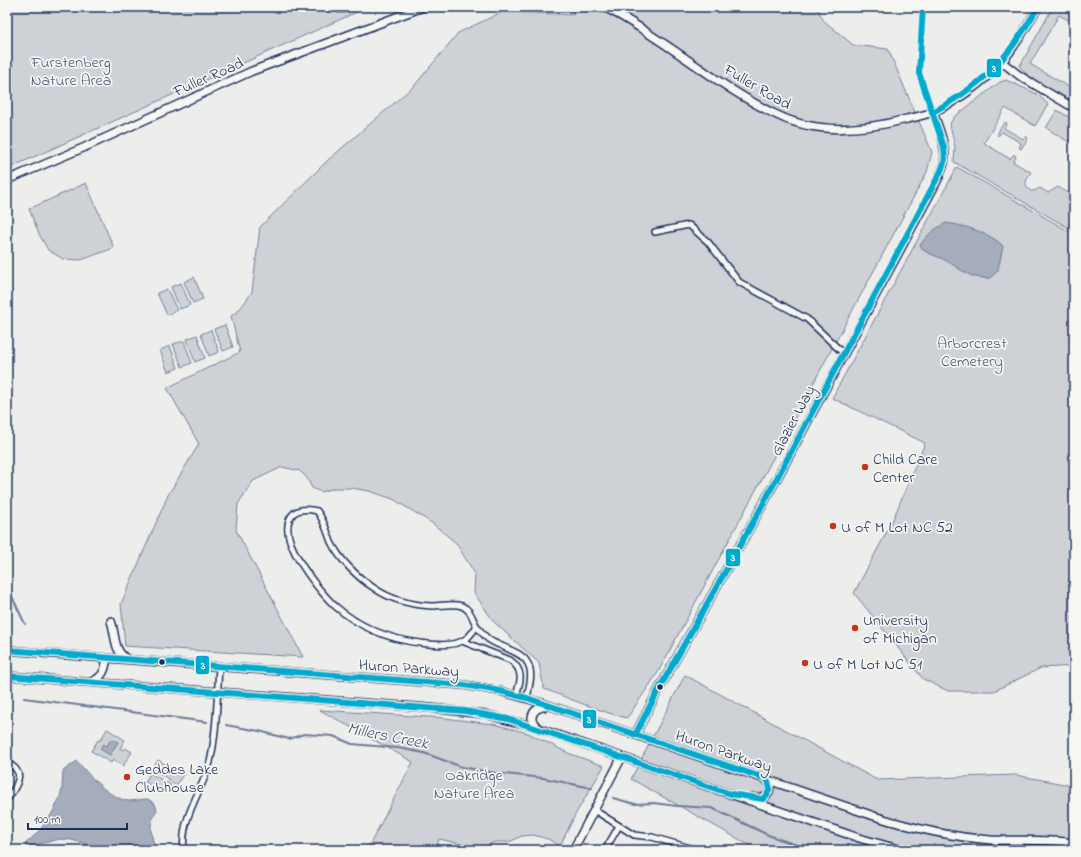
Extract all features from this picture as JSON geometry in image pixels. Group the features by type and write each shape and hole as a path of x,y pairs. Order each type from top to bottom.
{"main road":[{"name":"Fuller Road","path":"7,180 83,148 252,72 423,7"},
{"name":"Fuller Road","path":"602,7 634,24 728,87 779,116 800,124 826,129 855,130 933,112 968,92 986,78 1002,62 1026,28 1038,7"},
{"path":"1002,62 1020,76 1074,108"},
{"name":"Glazier Way","path":"635,735 662,683 761,508 942,171 945,159 944,148 933,112"},
{"path":"111,621 118,651 129,660"},
{"name":"Huron Parkway","path":"7,650 464,685 516,694 889,820 931,831 990,840 1070,845"},
{"path":"91,682 98,679 104,673 106,658"},
{"path":"7,676 465,711 508,719 859,838 902,850"},
{"path":"538,728 532,721 533,714 538,708 550,706"},
{"path":"573,850 622,757"},
{"path":"731,794 762,799 767,796 770,790 770,785 767,779"}],"street":[{"path":"655,232 689,225 708,242 739,282 807,319 844,354"},
{"path":"477,626 469,636 462,641 446,644 426,644 407,641 382,634 348,616 322,593 301,564 289,536 288,522 296,512 304,509 317,511 322,517 332,542 341,557 358,575 375,589 387,596 409,603 432,606 461,606 467,609 471,613 477,626 488,639 518,654 527,661 530,668 527,698"},
{"path":"462,641 510,660 516,664 521,675 516,694"},
{"path":"184,850 183,840 186,821 204,779 211,756 218,692 219,667"},
{"path":"7,762 18,771 19,775 16,786 7,800"},
{"path":"594,810 634,835 652,837 697,850"},
{"path":"605,850 619,826"},
{"path":"7,847 10,850"}],"green space":[{"name":"Furstenberg Nature Area","path":"7,7 368,7 7,169"},
{"path":"575,7 817,7 823,20 853,45 888,49 932,152 927,172 657,674 627,718 544,689 539,663 494,622 474,593 475,574 456,543 432,523 393,499 369,491 352,488 335,488 321,492 312,488 307,478 300,471 282,467 253,481 238,504 236,530 303,657 125,646 121,604 168,495 199,444 167,388 240,352 231,316 240,309 252,292 260,227 327,161 415,85 458,33 504,11 573,15"},
{"path":"1053,7 1062,7 1074,14 1074,23 1059,15 1030,64 1074,90 1074,101 1035,80 1022,70 1019,65 1021,64"},
{"path":"1006,80 1037,94 1048,104 1035,126 1005,108 984,143 1010,159 1013,155 1015,155 1016,157 1013,162 1031,172 1026,184 1028,189 1031,191 1040,188 1048,193 1058,187 1074,196 1074,231 954,162 955,147 950,125 954,117 1000,82"},
{"path":"1057,110 1074,120 1074,134 1070,141 1067,141 1046,128"},
{"path":"1006,122 1007,124 1004,128 1023,139 1026,136 1028,138 1021,149 1019,148 1021,143 1002,132 998,136 1000,128"},
{"name":"Arborcrest Cemetery","path":"957,167 1074,234 1074,666 1041,668 994,691 948,691 923,679 854,593 891,524 925,443 832,398"},
{"path":"86,183 114,248 81,260 63,259 48,250 39,234 29,209"},
{"path":"194,277 203,299 193,303 184,282"},
{"path":"181,283 190,305 180,309 171,287"},
{"path":"167,289 177,310 167,315 157,293"},
{"path":"225,325 233,347 223,351 214,329"},
{"path":"211,330 219,352 209,356 201,334"},
{"path":"197,335 205,358 195,362 187,339"},
{"path":"184,341 192,363 182,367 173,344"},
{"path":"170,346 178,368 168,372 160,350"},
{"path":"685,675 877,780 1016,775 1074,786 1074,850 758,850 631,779"},
{"name":"Oakridge Nature Area","path":"320,710 444,718 493,724 528,733 568,753 604,766 575,815 560,846 548,839 533,835 522,836 509,842 495,842 482,847 439,839 436,850 367,850 413,762"},
{"path":"107,729 125,740 120,748 124,750 125,748 132,752 123,766 113,760 111,763 91,751 98,740 100,741"},
{"path":"158,760 176,771 178,769 184,773 176,786 170,780 152,769"},
{"path":"150,773 171,785 165,794 145,782"}],"water":[{"path":"340,7 352,7 345,13 337,13 337,9"},
{"path":"946,223 976,230 998,241 1003,246 998,270 991,278 976,277 965,273 949,262 923,250 920,245 926,237"},
{"path":"111,739 118,742 110,755 100,749 103,744 107,746"},
{"path":"77,761 100,786 114,796 129,801 148,799 155,804 157,810 152,820 151,830 155,850 105,850 72,840 60,839 39,844 29,849 25,844 47,821 55,808 62,790 63,771"}],"waterway":[{"name":"Millers Creek","path":"7,586 25,624"},
{"name":"Millers Creek","path":"24,698 207,722"},
{"name":"Millers Creek","path":"226,725 259,731 289,739 304,734 333,736 352,744 398,748 424,753 462,767 495,773 543,778 592,788"},
{"name":"Millers Creek","path":"613,798 635,804 653,803 712,808 768,835 810,850"}],"transit line":[{"name":"3","path":"635,735 659,689 761,508 941,171 945,159 944,147 919,73 923,7"},
{"name":"3","path":"933,112 967,91 994,68 1016,41 1038,7"},
{"name":"3","path":"7,650 464,685 500,691 527,698 767,779 769,790 763,799 731,794 508,719 465,711 7,676"}],"place":[{"name":"Child Care Center","path":"865,467"},
{"name":"U of M Lot NC 52","path":"833,526"},
{"name":"University of Michigan","path":"855,628"},
{"name":"U of M Lot NC 51","path":"805,663"},
{"name":"Geddes Lake Clubhouse","path":"127,777"}]}
